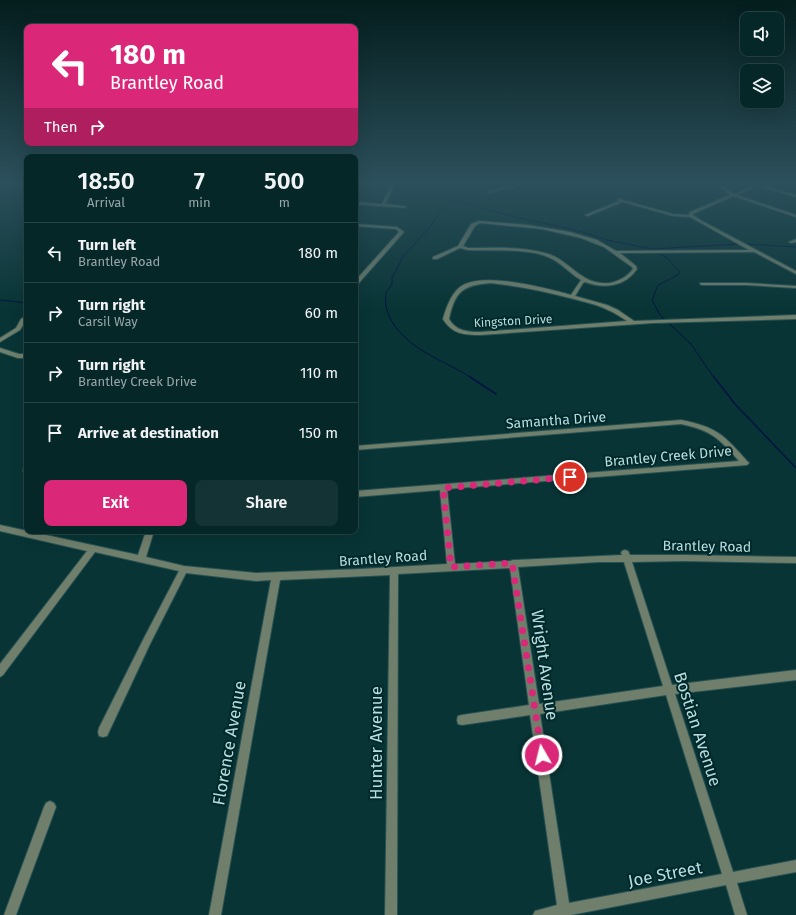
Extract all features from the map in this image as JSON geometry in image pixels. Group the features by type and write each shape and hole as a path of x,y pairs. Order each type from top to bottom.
{"street":[{"path":"358,225 397,228 402,230 358,281"},
{"path":"435,258 460,247 473,225"},
{"path":"460,247 468,249 545,254 560,262 585,280 596,283 615,283 622,281 636,269 614,252 596,242 577,236 506,225"},
{"path":"707,225 796,273"},
{"path":"614,252 755,251"},
{"path":"572,297 581,282 585,280"},
{"name":"Kingston Drive","path":"632,322 612,308 572,297 507,283 469,284 463,287 458,292 446,319 448,324 458,330 475,334 632,322 796,317"},
{"path":"702,284 746,284 796,287"},
{"path":"0,340 18,329 23,320"},
{"path":"0,350 18,356 24,356"},
{"name":"Samantha Drive","path":"358,448 681,422 697,425 721,436 744,462"},
{"name":"Brantley Creek Drive","path":"358,494 443,488 744,462"},
{"path":"443,488 451,567"},
{"name":"Brantley Road","path":"0,528 24,533"},
{"name":"Brantley Road","path":"27,534 184,569 229,575 276,577 626,556 796,560"},
{"path":"141,560 149,534"},
{"path":"0,672 93,549"},
{"name":"Bostian Avenue","path":"626,556 668,690 742,915"},
{"name":"Wright Avenue","path":"512,563 565,913"},
{"path":"103,732 184,569"},
{"name":"Hunter Avenue","path":"391,915 394,571"},
{"name":"Florence Avenue","path":"215,915 276,577"},
{"path":"462,720 535,708 668,690 796,675"},
{"path":"10,915 50,807"},
{"name":"Joe Street","path":"539,915 565,913 796,866"}],"waterway":[{"path":"432,225 404,255 392,278 392,285 386,292 386,305 391,320 399,332 410,342 472,378"},
{"path":"551,225 576,230 607,240 652,249 667,258 680,272 678,275 658,285 652,300 660,315 691,344 714,378"},
{"path":"654,249 738,244"},
{"path":"744,244 796,247"},
{"path":"0,300 24,303"},
{"path":"470,377 496,394"},
{"path":"714,377 735,404 796,468"}],"route":[{"path":"542,755 515,574 512,563 451,567 443,488 570,477"}]}
